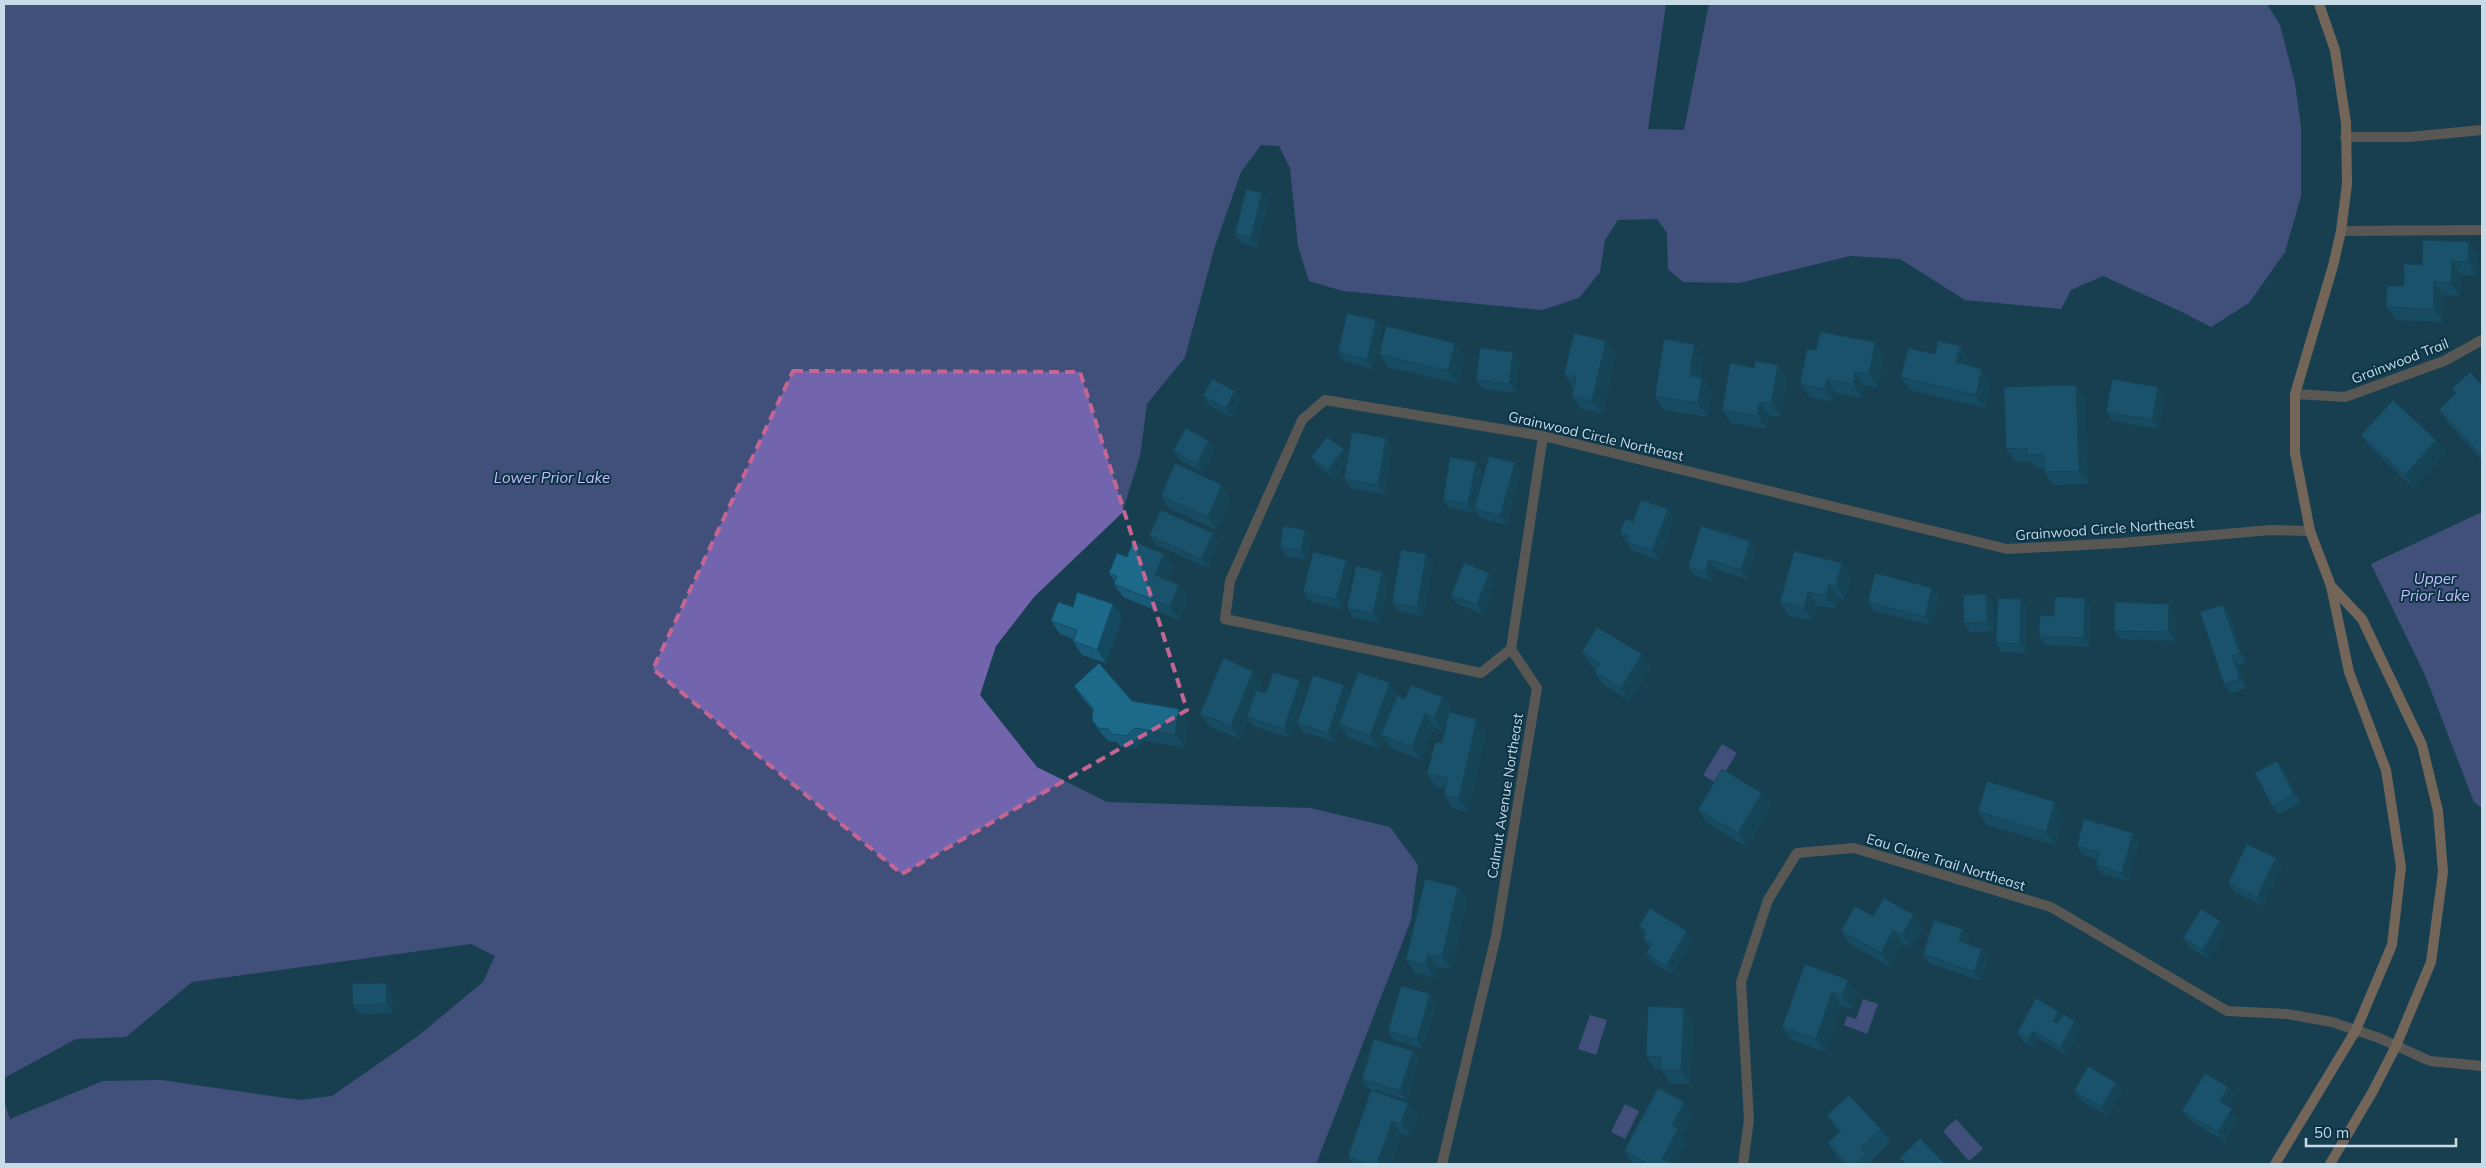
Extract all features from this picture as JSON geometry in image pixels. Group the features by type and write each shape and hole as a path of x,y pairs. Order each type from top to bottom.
{"main road":[{"path":"2275,1164 2356,1030 2392,945 2401,867 2386,770 2349,672 2331,586 2310,531 2295,453 2295,394 2341,231 2347,184 2346,124 2335,50 2319,4"},
{"path":"2330,1164 2373,1091 2396,1046 2431,962 2443,872 2438,811 2422,745 2362,619 2331,586"}],"street":[{"path":"2345,137 2409,137 2482,130"},
{"path":"2341,231 2482,230"},
{"name":"Grainwood Trail","path":"2295,394 2345,397 2444,361 2482,340"},
{"name":"Grainwood Circle Northeast","path":"1511,649 1481,673 1225,619 1230,581 1302,420 1325,400 1543,436 2007,549 2121,543 2271,530 2310,531"},
{"path":"1511,649 1543,436"},
{"name":"Calmut Avenue Northeast","path":"1442,1164 1496,936 1537,688 1511,649"},
{"name":"Eau Claire Trail Northeast","path":"1743,1164 1749,1120 1741,982 1768,900 1797,853 1854,848 2051,907 2227,1010 2287,1014 2332,1022 2379,1038 2430,1061 2482,1066"}],"highlighted area":[{"path":"793,371 1080,372 1187,710 902,874 653,669"}],"water":[{"name":"Lower Prior Lake","path":"4,4 1666,4 1648,129 1684,130 1709,4 2267,4 2280,25 2295,83 2301,127 2301,196 2285,252 2249,303 2211,327 2103,276 2071,290 2061,309 1965,300 1900,259 1850,256 1739,283 1683,282 1668,269 1667,233 1657,219 1618,220 1605,240 1600,272 1579,298 1542,310 1343,291 1309,281 1298,246 1290,168 1279,146 1261,145 1241,172 1215,246 1185,357 1147,404 1140,456 1122,513 1034,597 996,646 980,695 1037,767 1107,802 1310,808 1390,827 1418,865 1411,920 1316,1164 4,1164 4,1101 10,1119 103,1081 161,1080 300,1100 332,1096 418,1036 483,982 495,956 471,944 192,982 126,1037 76,1039 4,1078"},
{"name":"Upper Prior Lake","path":"2482,512 2482,808 2474,802 2425,675 2371,564"},
{"path":"1722,744 1737,753 1718,784 1703,775"},
{"path":"1863,999 1878,1004 1867,1034 1844,1025 1847,1016 1856,1019"},
{"path":"1590,1015 1607,1020 1596,1055 1578,1049"},
{"path":"1625,1104 1639,1111 1625,1139 1611,1132"},
{"path":"1956,1119 1983,1149 1969,1161 1943,1131"}],"building":[{"path":"1246,189 1262,193 1251,238 1235,234"},
{"path":"2423,240 2469,242 2468,262 2452,261 2451,283 2434,282 2434,309 2386,307 2387,286 2404,286 2404,264 2422,265"},
{"path":"1347,313 1376,320 1367,360 1338,352"},
{"path":"1386,326 1455,343 1448,371 1379,354"},
{"path":"1820,332 1875,342 1869,374 1855,372 1853,384 1827,379 1825,389 1800,384 1807,349 1816,350"},
{"path":"1574,333 1606,341 1592,401 1572,396 1576,377 1564,374"},
{"path":"1664,339 1694,344 1690,376 1702,378 1698,403 1655,396"},
{"path":"1938,341 1960,346 1956,362 1982,369 1976,395 1901,377 1908,348 1935,354"},
{"path":"1480,348 1513,352 1509,384 1476,380"},
{"path":"1755,361 1778,365 1771,404 1760,402 1757,416 1722,410 1730,363 1754,368"},
{"path":"2470,372 2482,385 2482,451 2479,453 2439,410 2456,393 2452,389"},
{"path":"1212,379 1235,391 1226,408 1203,396"},
{"path":"2112,379 2158,387 2152,420 2106,412"},
{"path":"2076,385 2079,471 2044,472 2044,455 2027,455 2027,448 2006,449 2004,387"},
{"path":"2393,400 2436,440 2405,475 2361,435"},
{"path":"1186,428 1209,441 1197,464 1173,451"},
{"path":"1352,432 1386,438 1378,485 1344,479"},
{"path":"1327,437 1344,449 1328,470 1311,457"},
{"path":"1489,456 1515,463 1500,516 1474,509"},
{"path":"1450,457 1476,462 1468,504 1443,500"},
{"path":"1175,463 1222,485 1208,517 1161,496"},
{"path":"1641,500 1668,509 1652,551 1627,542 1629,536 1620,533 1625,519 1633,522"},
{"path":"1161,510 1213,533 1201,559 1149,536"},
{"path":"1283,526 1305,530 1301,551 1280,547"},
{"path":"1701,526 1750,541 1741,570 1709,560 1705,572 1688,567"},
{"path":"1133,541 1164,554 1155,575 1179,585 1170,607 1114,584 1117,576 1109,573 1117,553 1127,557"},
{"path":"1401,550 1426,554 1417,607 1392,603"},
{"path":"1794,551 1842,563 1836,586 1829,585 1826,596 1808,592 1804,608 1780,602"},
{"path":"1313,552 1346,560 1336,600 1303,592"},
{"path":"1464,563 1489,573 1477,605 1451,595"},
{"path":"1356,566 1382,572 1373,614 1347,608"},
{"path":"1875,573 1932,588 1925,617 1868,602"},
{"path":"1077,592 1113,604 1097,650 1073,641 1077,630 1051,621 1058,602 1073,607"},
{"path":"1986,594 1988,622 1964,623 1963,595"},
{"path":"2055,597 2085,598 2084,638 2039,636 2040,615 2054,616"},
{"path":"1998,598 2021,599 2020,644 1996,643"},
{"path":"2115,602 2169,604 2168,632 2114,631"},
{"path":"2223,605 2240,654 2232,656 2240,679 2224,684 2200,612"},
{"path":"1597,627 1642,654 1621,688 1594,672 1600,663 1582,652"},
{"path":"1223,658 1253,671 1231,726 1200,714"},
{"path":"1099,663 1132,701 1179,709 1175,735 1135,728 1126,736 1112,734 1108,729 1098,728 1092,720 1093,708 1074,686"},
{"path":"1273,672 1300,680 1284,729 1247,717 1256,690 1266,693"},
{"path":"1358,672 1390,683 1370,736 1339,724"},
{"path":"1313,675 1344,685 1328,734 1297,723"},
{"path":"1411,685 1443,697 1434,718 1425,714 1412,747 1381,735 1397,696 1405,699"},
{"path":"1449,712 1477,719 1459,799 1444,795 1447,778 1427,774 1435,742 1442,743"},
{"path":"2277,761 2294,794 2272,806 2255,773"},
{"path":"1722,769 1762,793 1738,833 1698,810"},
{"path":"1987,781 2055,802 2046,832 1978,812"},
{"path":"2084,819 2133,833 2122,873 2096,865 2099,852 2077,846"},
{"path":"2247,844 2276,858 2257,897 2228,883"},
{"path":"1425,879 1458,887 1442,957 1428,954 1426,965 1406,960"},
{"path":"1884,898 1914,915 1902,935 1893,930 1881,953 1841,931 1855,906 1873,916"},
{"path":"1650,908 1687,931 1666,966 1646,953 1652,944 1643,938 1647,931 1639,926"},
{"path":"2201,909 2220,921 2203,950 2183,938"},
{"path":"1934,920 1963,929 1959,941 1982,949 1974,972 1923,954"},
{"path":"1805,964 1848,980 1842,996 1832,992 1816,1039 1782,1027"},
{"path":"386,983 387,1004 353,1005 352,984"},
{"path":"1401,986 1430,994 1417,1040 1388,1031"},
{"path":"2036,998 2058,1011 2053,1021 2058,1023 2063,1014 2075,1021 2061,1046 2033,1031 2028,1039 2017,1033"},
{"path":"1648,1006 1684,1008 1681,1071 1661,1070 1661,1057 1646,1056"},
{"path":"1374,1039 1413,1051 1400,1091 1362,1079"},
{"path":"2088,1066 2116,1083 2101,1107 2074,1091"},
{"path":"2205,1073 2228,1087 2220,1101 2232,1109 2218,1132 2182,1111"},
{"path":"1658,1088 1684,1102 1672,1126 1678,1129 1662,1159 1670,1164 1644,1164 1645,1162 1624,1151"},
{"path":"1371,1090 1408,1103 1401,1124 1392,1121 1377,1164 1368,1164 1348,1157"},
{"path":"1849,1095 1881,1129 1861,1148 1866,1154 1855,1164 1848,1164 1828,1143 1841,1131 1827,1115"},
{"path":"1920,1138 1945,1164 1906,1164 1900,1158"}]}
